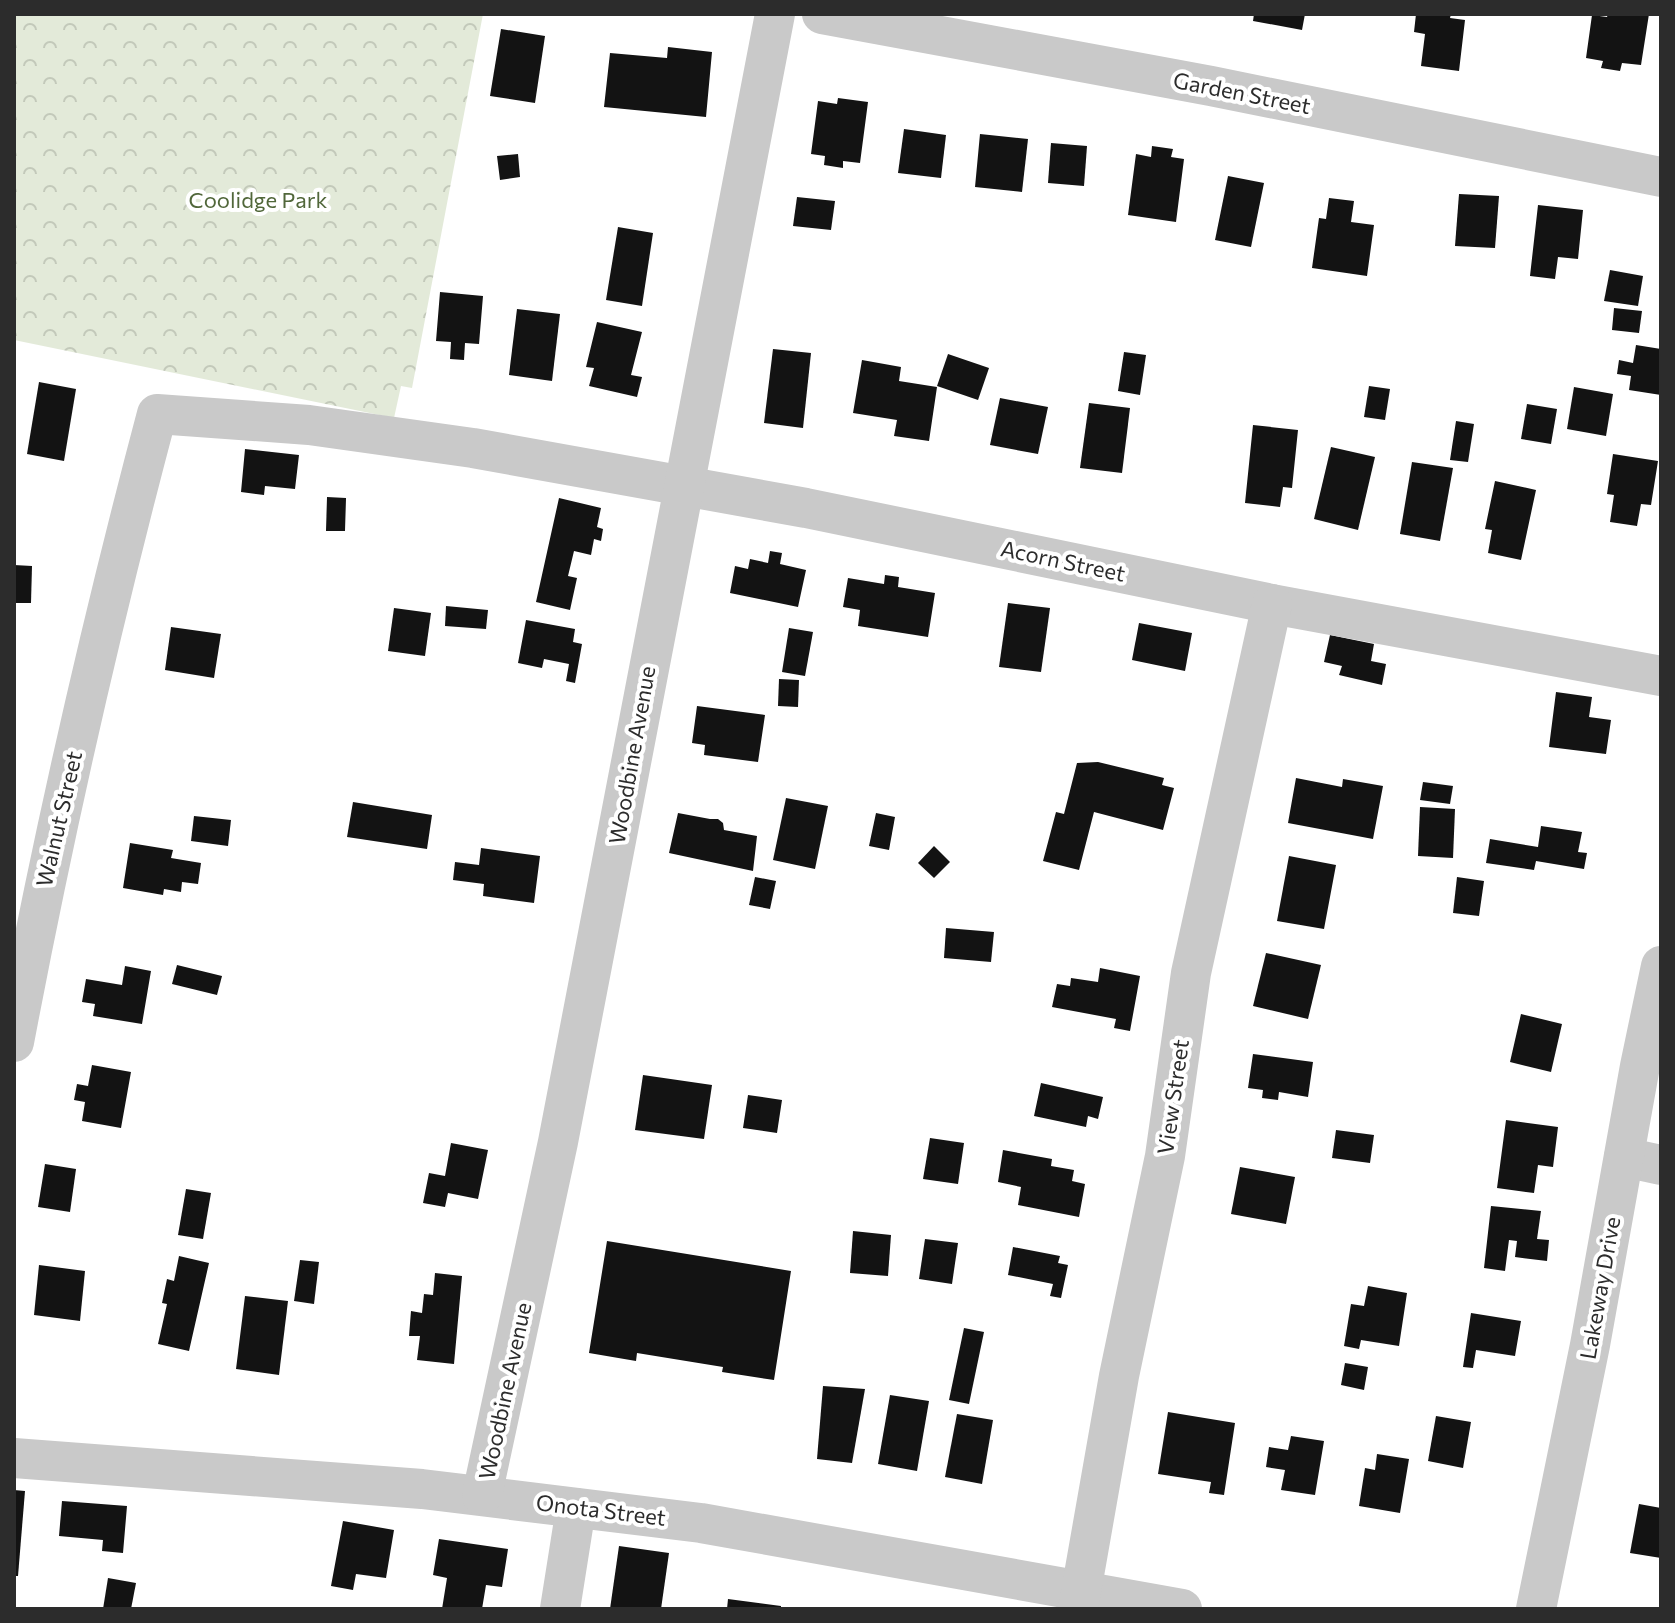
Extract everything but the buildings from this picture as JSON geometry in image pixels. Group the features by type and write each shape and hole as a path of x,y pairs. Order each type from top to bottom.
{"street":[{"name":"Woodbine Avenue","path":"482,1495 558,1142 775,14"},
{"name":"Garden Street","path":"822,14 1211,86 1661,177"},
{"name":"Walnut Street","path":"14,1042 39,910 110,597 157,414 309,425 465,447"},
{"name":"Acorn Street","path":"465,447 806,508 1272,604 1661,676"},
{"name":"View Street","path":"1079,1600 1119,1376 1165,1156 1191,973 1272,604"},
{"name":"Lakeway Drive","path":"1536,1609 1590,1345 1642,1161 1661,966"},
{"name":"Onota Street","path":"14,1458 482,1495 701,1523 1079,1600 1182,1609"},
{"path":"560,1609 576,1508"}],"green space":[{"name":"Coolidge Park","path":"14,14 483,14 412,388 401,386 394,418 14,340"}]}
